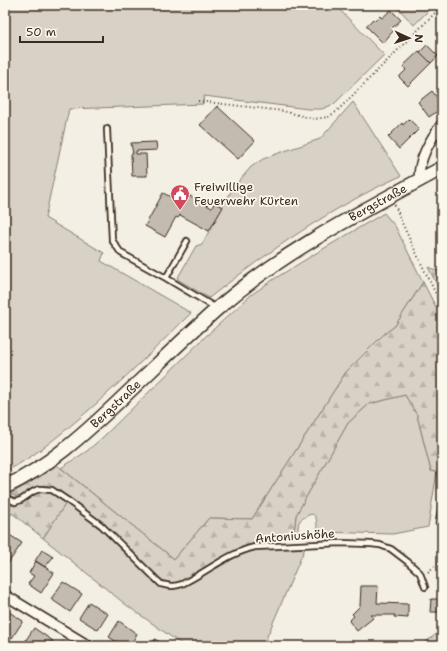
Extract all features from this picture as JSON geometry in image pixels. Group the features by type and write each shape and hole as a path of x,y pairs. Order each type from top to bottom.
{"main road":[{"name":"Bergstraße","path":"5,488 47,463 80,438 218,308 251,282 326,232 442,168"}],"street":[{"name":"Bergstraße","path":"420,181 418,174 421,160 442,124"},
{"path":"5,595 89,646"}],"lane":[{"path":"107,128 112,240 121,253 218,308"},
{"path":"166,278 187,241"},
{"name":"Antoniushöhe","path":"5,497 15,502 40,489 52,490 101,525 161,584 170,586 182,584 233,554 244,550 263,546 341,543 371,544 391,549 420,573 425,587"}],"path":[{"path":"198,101 283,111 314,119 328,117 336,112 442,6"},
{"path":"392,195 402,223 442,307"},
{"path":"422,577 442,560"}],"green space":[{"path":"5,5 344,5 340,10 384,55 334,104 322,109 308,109 204,96 203,104 69,109 45,218 104,253 101,261 191,313 120,382 74,423 41,449 5,472"},
{"path":"395,5 434,5 414,25"},
{"path":"353,102 401,176 375,188 302,231 255,263 209,298 177,279 196,246 202,244 233,188 251,167 263,159 320,139"},
{"path":"384,213 395,226 423,282 395,326 383,335 346,372 252,519 209,518 174,559 61,468 87,451 103,437 206,336 251,295 274,279"},
{"path":"428,267 442,273 442,295"},
{"path":"423,282 442,319 442,473 431,471 417,415 405,395 369,404 348,423 296,515 294,532 243,547 174,584 168,583 156,576 102,523 60,491 44,485 34,487 20,497 11,494 57,465 174,559 209,518 252,519 346,372 383,335 395,326"},
{"path":"405,395 417,415 431,471 437,472 428,527 393,534 317,532 315,516 311,514 300,520 298,524 298,532 294,532 296,515 348,423 369,404"},
{"path":"39,492 50,493 66,503 43,538 12,513 11,515 5,510 5,504 15,506"},
{"path":"66,503 99,528 152,580 159,585 171,589 184,586 222,563 246,552 267,548 305,548 263,646 184,646 125,604 43,538"},
{"path":"442,630 442,646 420,646"}],"building":[{"path":"391,10 401,20 392,28 394,30 383,43 366,26 373,19 375,21 380,16 382,18"},
{"path":"427,45 438,56 431,63 420,52"},
{"path":"419,51 431,63 408,86 399,77 406,70 403,66"},
{"path":"432,91 442,104 442,108 429,117 418,102"},
{"path":"217,106 255,141 238,159 200,125"},
{"path":"409,119 419,129 399,149 388,137 402,123 403,125"},
{"path":"156,142 157,150 136,151 136,154 146,154 147,176 132,176 131,154 133,154 131,143"},
{"path":"163,193 177,200 180,194 189,198 190,196 212,208 214,203 223,207 209,231 180,215 178,218 176,217 165,237 145,226"},
{"path":"442,483 442,525 435,524"},
{"path":"5,532 22,543 5,568"},
{"path":"42,550 53,557 45,567 35,561"},
{"path":"36,561 54,573 41,593 28,584 34,576 29,573"},
{"path":"63,582 82,594 70,612 51,599"},
{"path":"361,586 378,586 377,603 408,604 408,618 394,617 395,615 371,615 373,618 357,631 349,621 354,616 352,614 360,606"},
{"path":"431,599 442,599 442,612 430,612"},
{"path":"89,602 108,614 98,630 79,618"},
{"path":"6,610 23,621 12,638 5,633 7,629 5,628"},
{"path":"119,621 137,634 130,646 123,646 109,637"},
{"path":"34,628 53,641 50,646 22,646"},
{"path":"155,639 165,646 151,646"}],"place":[{"name":"Freiwillige Feuerwehr Kürten","path":"180,211"}]}
